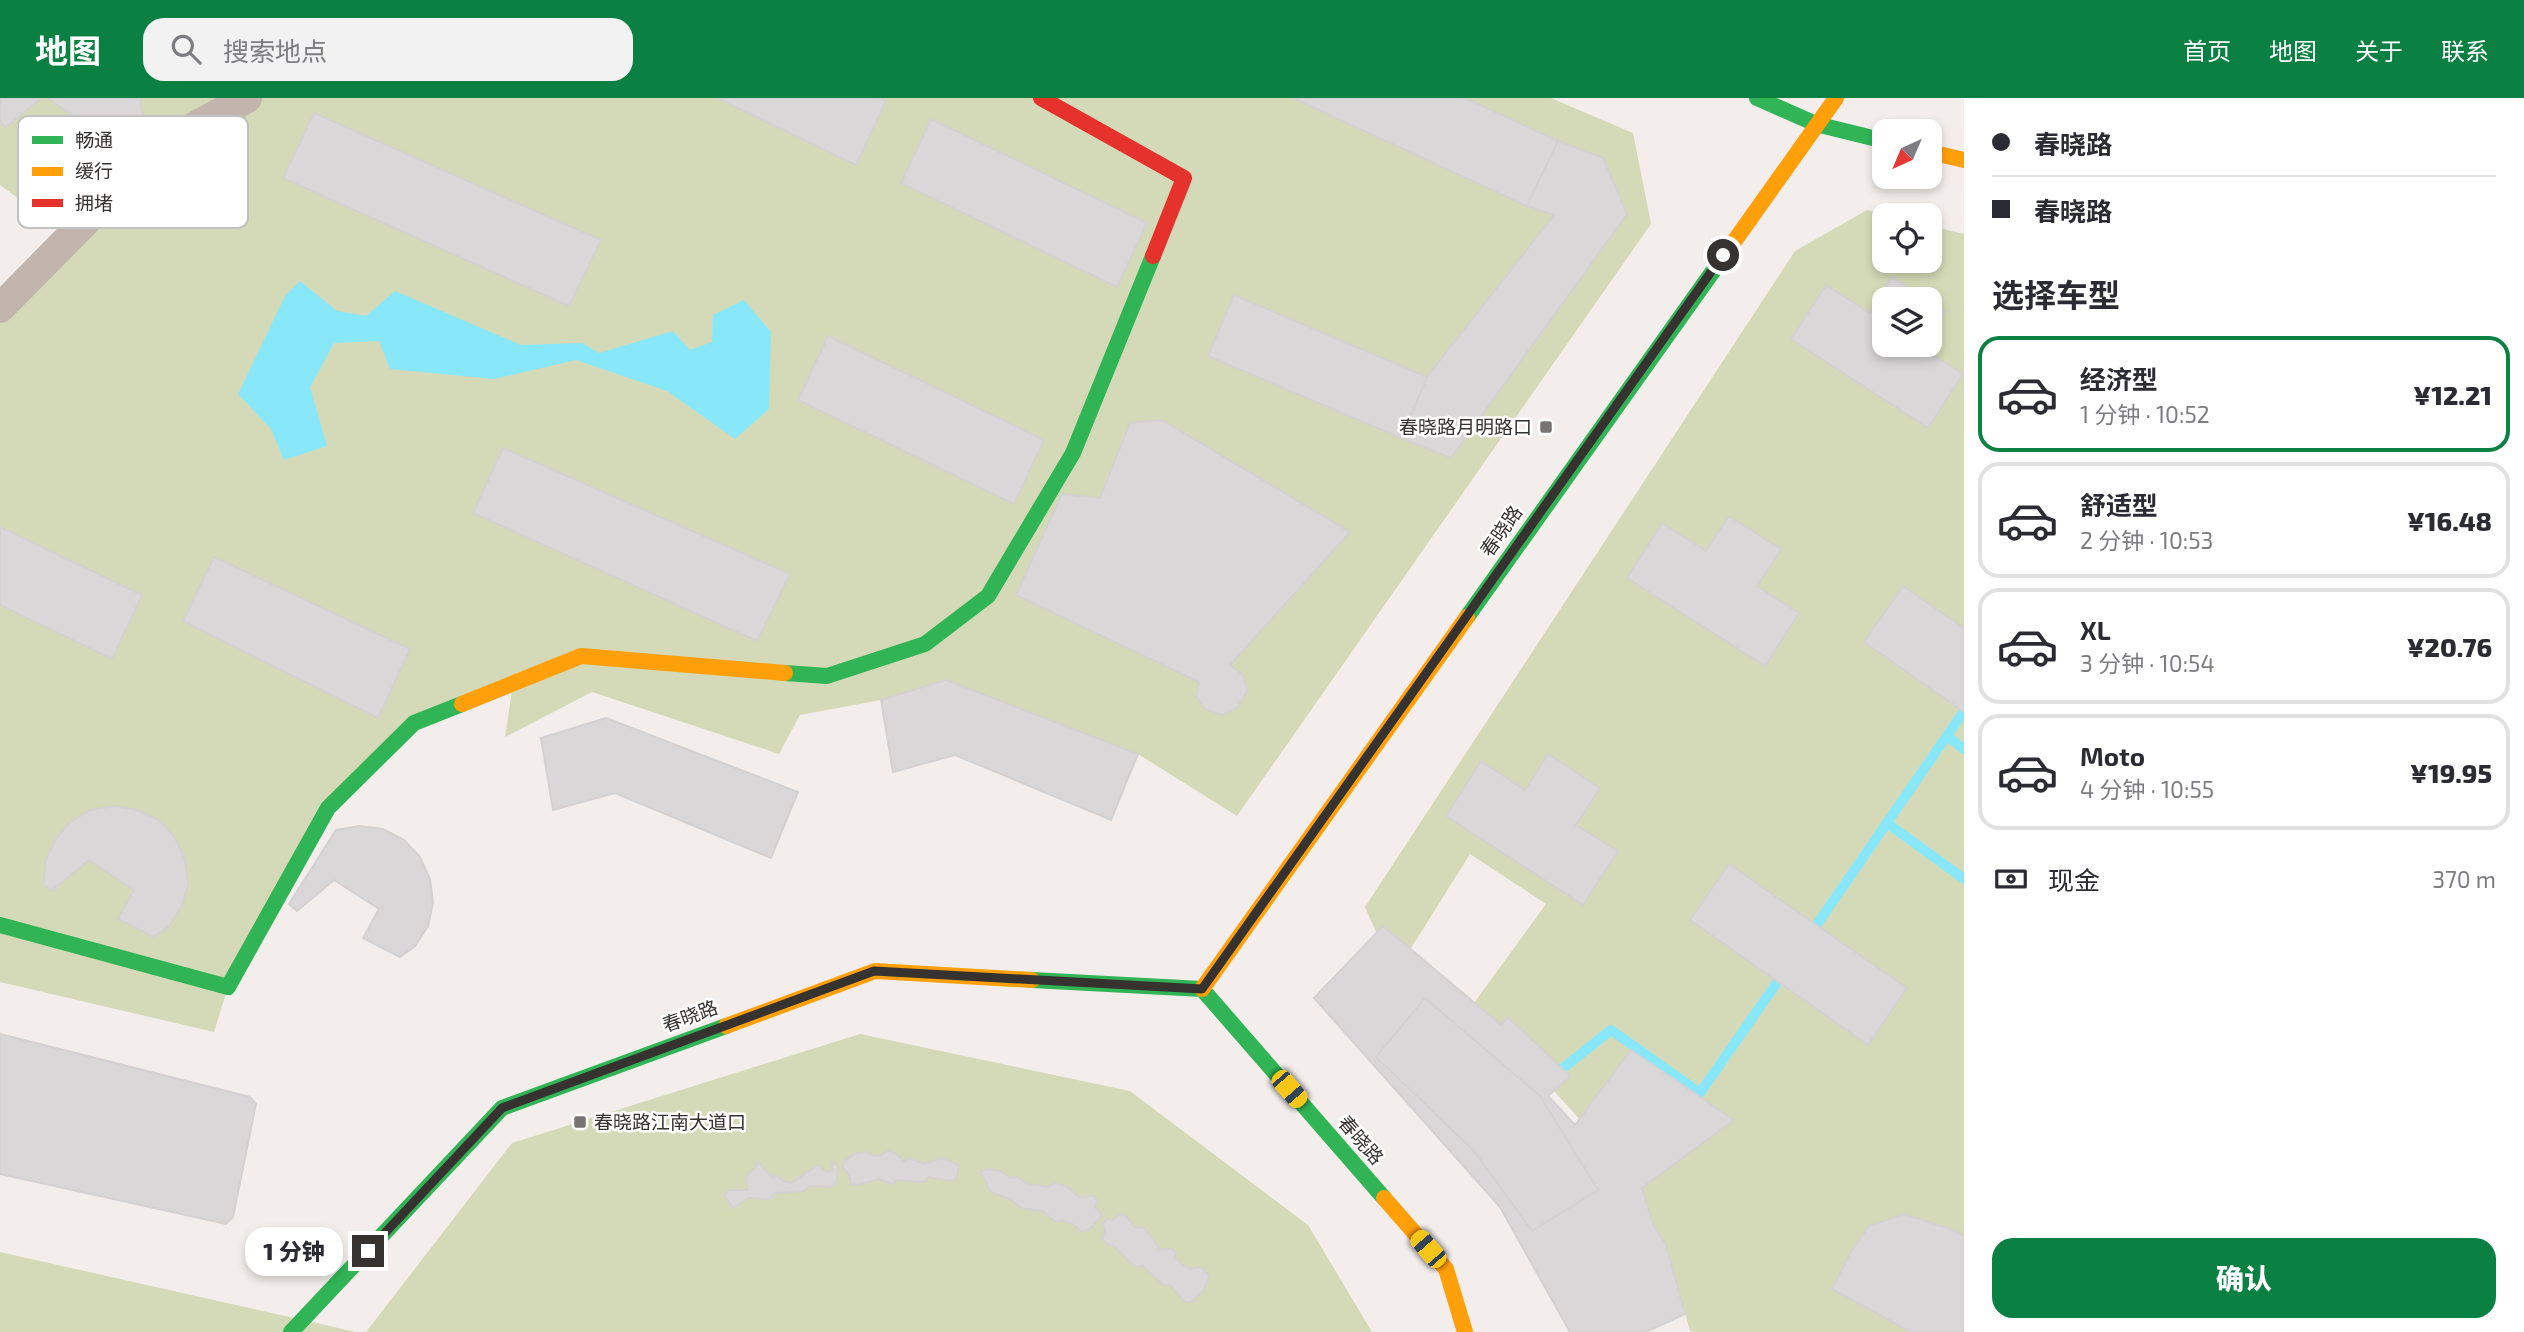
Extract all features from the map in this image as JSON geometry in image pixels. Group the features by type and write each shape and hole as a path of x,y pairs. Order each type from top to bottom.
{"street":[{"path":"214,116 247,98"},
{"path":"0,925 228,987 328,808 414,723 581,656 827,676 925,644 988,596 1073,453 1184,178 1041,98"},
{"path":"1757,98 1816,124 1872,138"},
{"name":"春晓路","path":"1202,989 1836,98"},
{"path":"1942,155 1964,160"},
{"path":"0,308 79,228"},
{"name":"春晓路","path":"291,1332 502,1108 874,971 1202,989 1446,1269 1465,1332"}],"green space":[{"path":"0,98 1551,98 1633,133 1651,224 1237,816 1138,754 881,700 800,715 779,754 592,692 505,737 513,684 414,723 328,808 228,987 214,1032 0,982 0,292 70,236 59,228 248,228 248,116 18,116 18,198 0,185"},
{"path":"1867,210 1872,211 1872,273 1942,273 1942,229 1964,234 1964,1332 1690,1331 1666,1245 1653,1224 1642,1188 1474,1003 1546,904 1470,854 1408,953 1381,943 1365,907 1795,251"},
{"path":"860,1034 1130,1091 1308,1225 1372,1332 366,1332 512,1143"},
{"path":"0,1252 356,1332 0,1332"}],"water":[{"path":"300,281 337,311 366,316 395,291 521,345 582,343 599,353 673,331 690,350 712,342 713,315 744,300 771,332 769,409 735,439 667,391 576,360 494,379 390,369 379,341 334,343 310,387 327,446 284,460 271,429 238,394 285,296"}],"building":[{"path":"0,98 41,98 6,127 0,122"},
{"path":"47,98 140,98 143,116 74,116"},
{"path":"717,98 880,98 886,101 856,165"},
{"path":"1293,98 1465,98 1558,141 1527,206"},
{"path":"314,113 601,240 569,306 283,178"},
{"path":"931,119 1147,223 1117,287 901,183"},
{"path":"1558,141 1603,158 1627,214 1451,458 1401,438 1427,377 1554,215 1527,206"},
{"path":"1892,277 1908,287 1886,287"},
{"path":"1826,285 1870,313 1872,310 1872,357 1936,357 1963,374 1928,428 1791,339"},
{"path":"1234,295 1427,377 1401,438 1208,356"},
{"path":"828,336 1044,440 1014,504 798,400"},
{"path":"1162,420 1350,532 1230,665 1243,675 1247,691 1238,707 1222,715 1205,709 1196,696 1199,682 1016,595 1062,494 1100,498 1130,423"},
{"path":"503,448 790,574 757,641 473,513"},
{"path":"1729,516 1781,549 1757,586 1799,613 1765,666 1627,578 1662,523 1706,551"},
{"path":"0,527 142,595 112,659 0,605"},
{"path":"214,557 410,649 378,718 183,621"},
{"path":"1903,586 1964,628 1964,712 1864,642"},
{"path":"946,680 1138,754 1111,820 955,755 893,772 881,700"},
{"path":"606,718 798,792 771,858 615,793 553,810 541,738"},
{"path":"1548,754 1600,788 1576,825 1618,851 1583,905 1446,816 1481,761 1525,790"},
{"path":"114,806 137,810 159,820 175,838 185,859 188,883 182,906 169,926 154,937 118,919 134,890 89,860 51,891 44,885 45,862 55,840 70,822 91,810"},
{"path":"359,826 383,829 404,840 420,857 430,879 433,903 428,926 415,946 400,957 363,938 379,909 334,880 297,911 289,904 336,830"},
{"path":"1729,864 1907,988 1868,1045 1690,920"},
{"path":"1383,926 1501,1025 1508,1017 1570,1076 1548,1096 1575,1125 1631,1050 1734,1120 1642,1188 1653,1224 1666,1245 1685,1314 1646,1332 1570,1332 1500,1207 1314,998"},
{"path":"1425,998 1540,1096 1598,1190 1532,1231 1474,1151 1376,1057"},
{"path":"0,1034 250,1097 256,1104 233,1217 226,1224 0,1174"},
{"path":"889,1150 903,1161 909,1158 924,1164 942,1158 950,1161 959,1166 957,1177 951,1181 929,1177 924,1182 897,1180 893,1184 878,1179 858,1185 851,1184 843,1167 844,1161 854,1154 867,1152 874,1156"},
{"path":"831,1162 838,1166 836,1183 831,1187 809,1186 804,1191 775,1193 769,1199 748,1198 733,1208 724,1195 729,1190 748,1190 746,1177 759,1163 774,1179 776,1175 791,1183 818,1165 827,1172 833,1170"},
{"path":"986,1169 1000,1171 1011,1178 1017,1177 1028,1184 1048,1187 1054,1183 1068,1187 1079,1197 1094,1196 1098,1201 1095,1207 1102,1215 1090,1229 1082,1232 1073,1224 1062,1220 1055,1222 1043,1211 1021,1208 1010,1199 991,1192 981,1172"},
{"path":"1120,1214 1125,1215 1135,1227 1144,1228 1159,1248 1175,1251 1176,1258 1182,1264 1190,1269 1201,1267 1209,1275 1204,1290 1191,1302 1185,1302 1170,1285 1163,1285 1142,1265 1133,1265 1114,1246 1102,1239 1105,1230 1102,1224"},
{"path":"1904,1214 1964,1236 1964,1332 1911,1332 1832,1289 1852,1250 1869,1226"}],"waterway":[{"path":"1809,936 1964,711"},
{"path":"1947,736 1964,749"},
{"path":"1887,823 1964,879"},
{"path":"1558,1072 1611,1030 1700,1093 1785,971"}],"traffic: fast":[{"path":"1757,98 1816,124 1872,138"},
{"path":"785,673 827,676 925,644 988,596 1073,453 1153,256"},
{"path":"1467,617 1721,260"},
{"path":"0,925 228,987 328,808 414,723 462,704"},
{"path":"1032,980 1202,989 1384,1198"},
{"path":"291,1332 502,1108 726,1026"}],"traffic: slow":[{"path":"1721,260 1836,98"},
{"path":"1942,155 1964,160"},
{"path":"1202,989 1467,617"},
{"path":"462,704 581,656 785,673"},
{"path":"726,1026 875,971 1032,980"},
{"path":"1384,1198 1446,1269 1465,1332"}],"traffic: jam":[{"path":"1041,98 1184,178 1153,256"}],"place":[{"name":"春晓路月明路口","path":"1546,427"},
{"name":"春晓路江南大道口","path":"580,1122"}],"route":[{"path":"368,1251 502,1108 874,971 1202,989 1723,255"}]}
